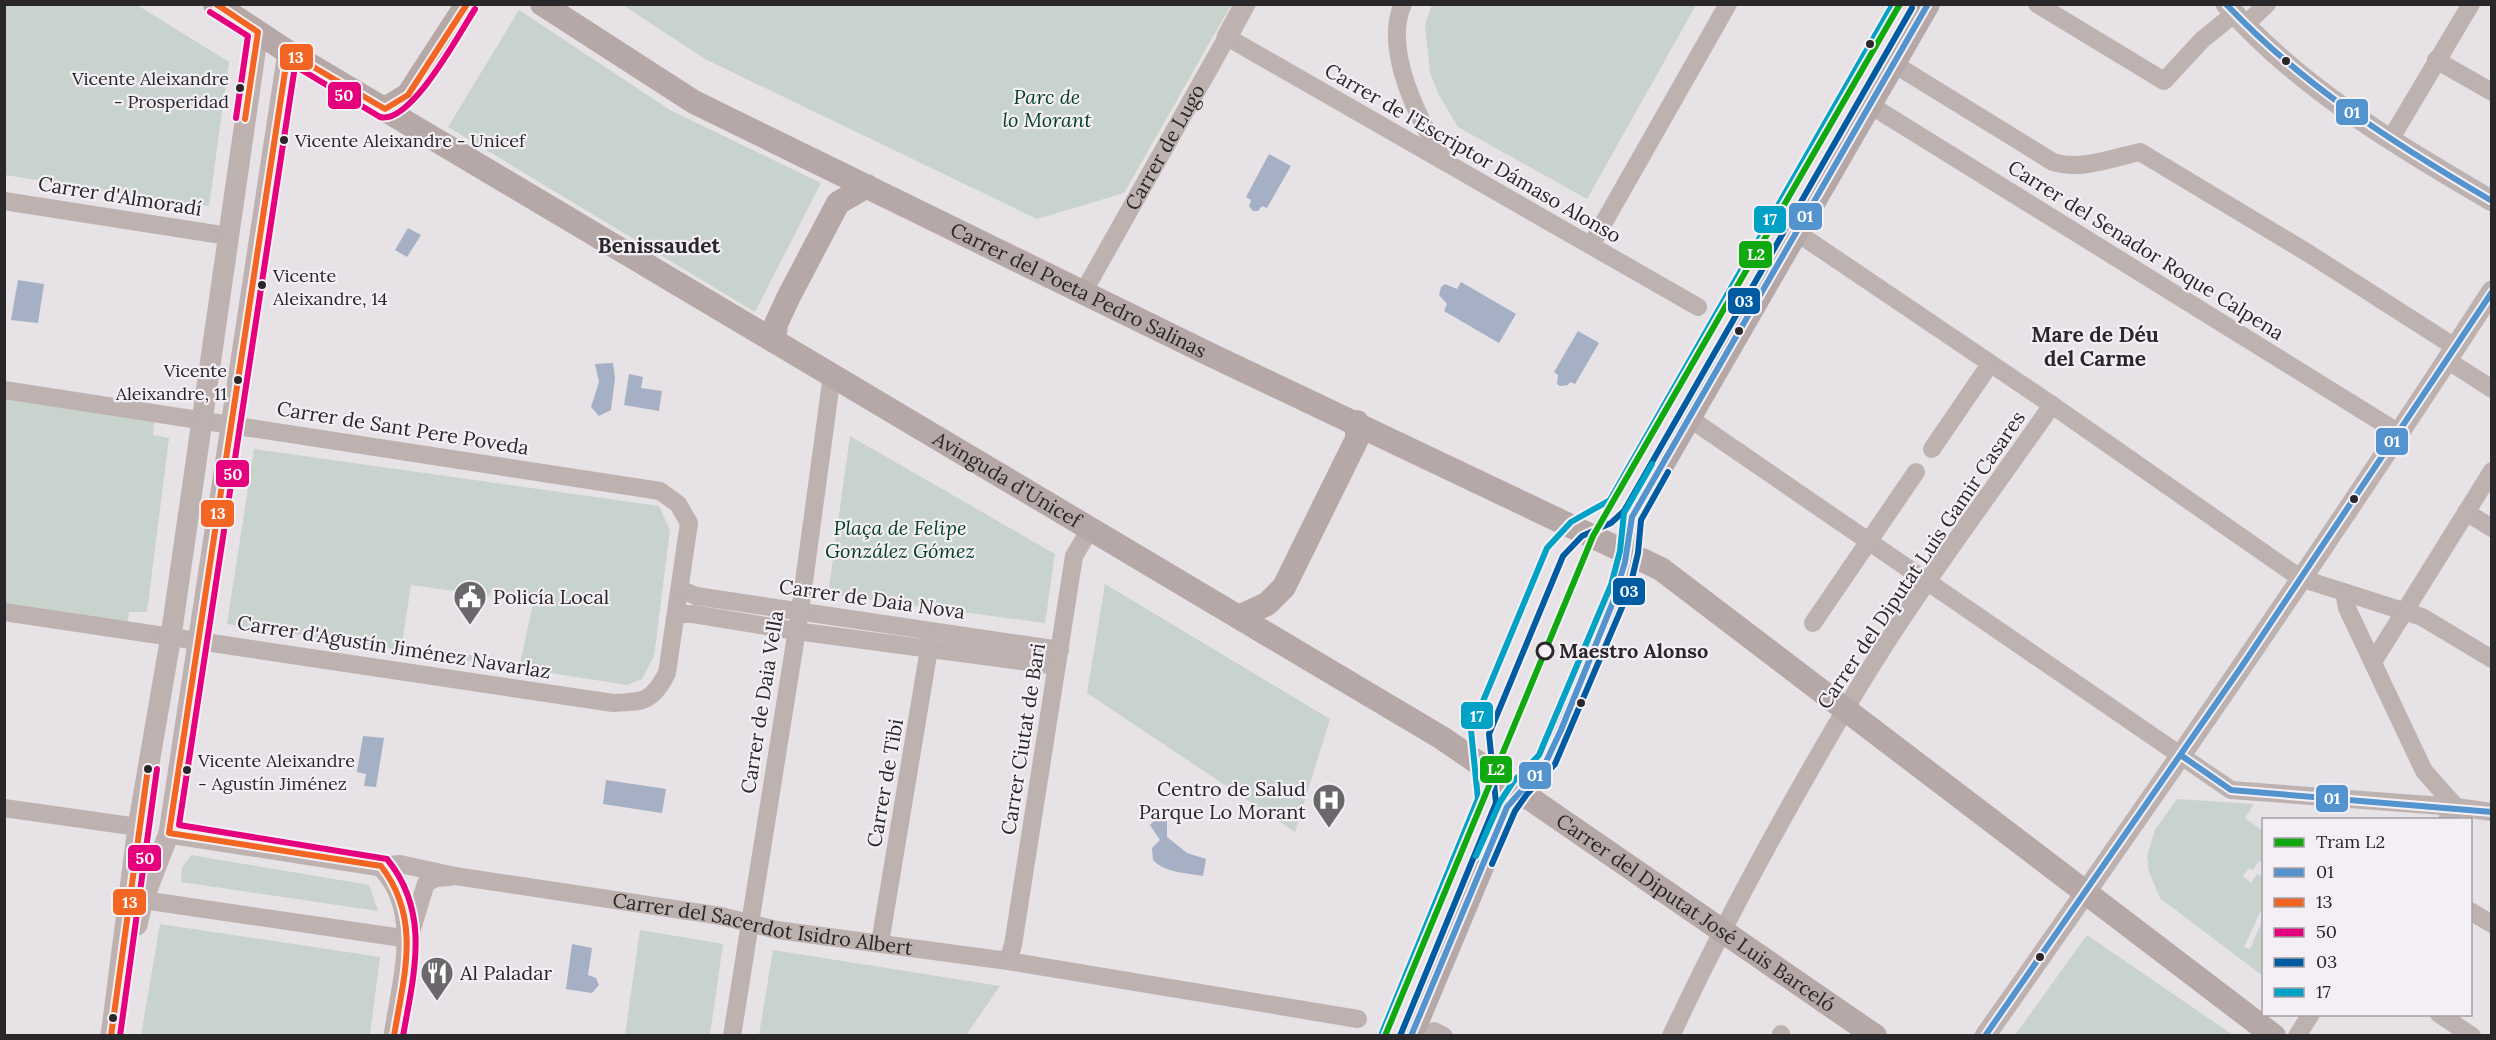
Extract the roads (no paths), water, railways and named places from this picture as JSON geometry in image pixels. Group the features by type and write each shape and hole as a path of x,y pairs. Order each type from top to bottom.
{"main road":[{"name":"Avinguda d'Unicef","path":"215,4 288,52 1241,616 1520,788"},
{"path":"385,109 408,95 467,4"},
{"name":"Carrer del Poeta Pedro Salinas","path":"542,4 694,102 1211,355 1357,422 1661,569 2274,1035"},
{"path":"1430,1034 1501,819 1520,788 1547,760 1620,588 1629,552 1632,517 1928,4"},
{"path":"774,341 777,324 788,298 838,203 867,186"},
{"path":"1241,616 1267,604 1284,587 1357,439 1357,422"},
{"name":"Carrer del Diputat José Luis Barceló","path":"1520,788 1875,1035"}],"street":[{"name":"Carrer de Lugo","path":"1084,291 1245,4"},
{"path":"1403,4 1398,17 1400,53 1407,87 1421,125 1446,164"},
{"path":"1591,245 1728,4"},
{"path":"2037,4 2164,81 2202,40 2235,14 2267,4"},
{"path":"2390,140 2471,4"},
{"path":"2235,14 2283,61 2390,140 2492,201"},
{"path":"111,1035 138,827 171,636 200,419 258,32"},
{"name":"Carrer de l'Escriptor Dámaso Alonso","path":"1227,37 1698,307"},
{"path":"117,993 129,975 143,900 169,833 288,52"},
{"path":"2436,60 2492,92"},
{"path":"1894,64 2060,164 2078,166 2140,152 2308,253 2451,354 2492,389"},
{"name":"Carrer del Senador Roque Calpena","path":"1870,105 2399,433"},
{"name":"Carrer d'Almoradí","path":"4,201 228,236"},
{"path":"1796,232 2052,405 2300,578 2422,617 2492,659"},
{"path":"1985,1035 2085,890 2182,756 2492,291"},
{"path":"1932,449 1990,364"},
{"name":"Carrer de Daia Vella","path":"732,1035 800,611 832,375"},
{"name":"Carrer de Sant Pere Poveda","path":"4,390 660,491 678,504 689,524 676,614"},
{"name":"Carrer del Diputat Luis Gamir Casares","path":"1671,1035 1721,930 1845,711 1928,582 2052,405"},
{"path":"1689,418 2231,790 2451,813 2492,812"},
{"path":"2373,662 2492,471"},
{"path":"1813,623 1916,472"},
{"path":"2466,512 2492,528"},
{"name":"Carrer Ciutat de Bari","path":"1008,961 1074,556 1091,528"},
{"name":"Carrer de Daia Nova","path":"680,589 696,596 800,611 931,640"},
{"path":"2344,592 2347,608 2424,771 2451,813"},
{"name":"Carrer d'Agustín Jiménez Navarlaz","path":"4,612 613,703 642,702 657,691 668,673 676,614"},
{"name":"Carrer de Daia Nova","path":"676,614 693,614 796,631 931,640 1058,658"},
{"name":"Carrer de Tibi","path":"880,943 931,640"},
{"path":"4,808 138,827"},
{"name":"Carrer del Sacerdot Isidro Albert","path":"169,833 381,866 400,864 454,876 698,913 777,930 1008,961 1358,1019"},
{"path":"381,866 394,879 402,900 409,939"},
{"path":"394,1035 409,939 426,883 436,878 454,876"},
{"path":"143,900 409,939"},
{"path":"2472,912 2492,924"},
{"path":"2296,1035 2310,1016"},
{"path":"2442,1016 2472,1035"}],"water":[{"path":"1269,154 1291,166 1267,208 1262,206 1258,211 1253,211 1249,206 1251,200 1246,197"},
{"path":"408,228 421,235 407,257 395,250"},
{"path":"18,280 44,284 38,323 11,320"},
{"path":"1461,282 1516,314 1499,343 1444,311 1447,304 1439,295 1441,287 1445,284 1457,289"},
{"path":"1578,331 1599,343 1575,384 1570,382 1568,385 1560,386 1557,384 1558,375 1554,372"},
{"path":"613,363 615,378 611,410 599,416 591,407 599,382 595,364"},
{"path":"629,374 643,377 641,388 662,391 659,411 624,405"},
{"path":"363,736 384,738 376,787 364,786 366,774 357,772"},
{"path":"606,780 666,789 662,813 603,804"},
{"path":"1163,818 1167,821 1167,837 1187,853 1206,859 1203,876 1170,870 1153,860 1152,848 1160,840 1150,825 1155,820"},
{"path":"572,944 592,948 588,975 596,978 599,985 592,993 566,989"}],"tram line":[{"name":"L2","path":"1385,1036 1593,536 1900,4"}],"place":[{"name":"Vicente Aleixandre - Prosperidad","path":"240,88"},
{"name":"Vicente Aleixandre - Unicef","path":"284,140"},
{"name":"Vicente Aleixandre, 14","path":"262,285"},
{"name":"Vicente Aleixandre, 11","path":"238,380"},
{"name":"Policía Local","path":"470,626"},
{"name":"Maestro Alonso","path":"1545,651"},
{"name":"Vicente Aleixandre - Agustín Jiménez","path":"187,770"},
{"name":"Centro de Salud Parque Lo Morant","path":"1329,829"},
{"name":"Al Paladar","path":"437,1002"}],"district":[{"name":"Benissaudet","path":"659,246"},
{"name":"Mare de Déu del Carme","path":"2095,347"}],"park label":[{"name":"Parc de lo Morant","path":"1047,108"},
{"name":"Plaça de Felipe González Gómez","path":"900,540"}]}
